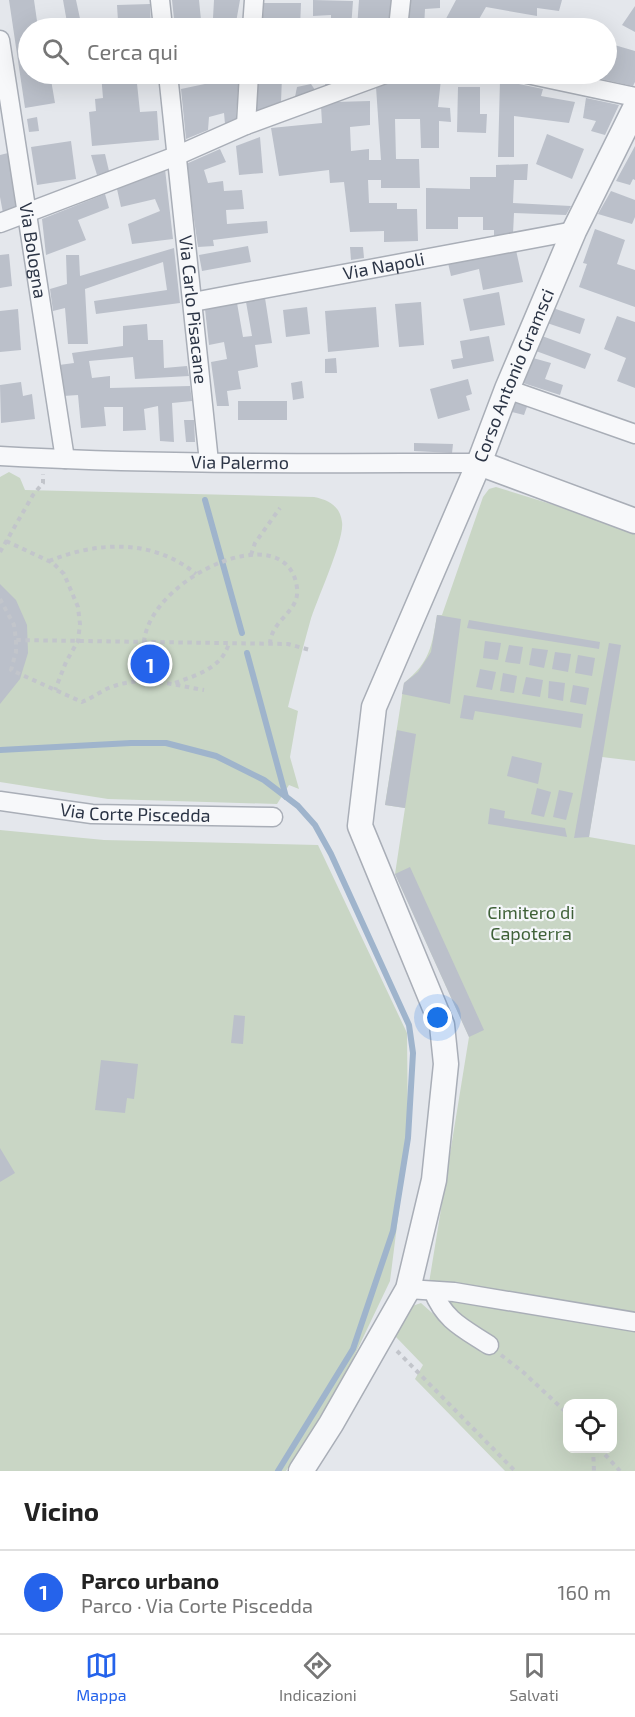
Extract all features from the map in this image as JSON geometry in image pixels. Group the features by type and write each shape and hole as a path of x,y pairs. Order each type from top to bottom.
{"street":[{"path":"160,0 162,18"},
{"path":"253,18 254,0"},
{"path":"399,18 400,0"},
{"name":"Via Bologna","path":"0,40 65,459"},
{"name":"Via Carlo Pisacane","path":"169,84 209,462"},
{"path":"246,125 248,84"},
{"path":"0,223 176,156 246,125 358,84"},
{"path":"574,84 635,97"},
{"name":"Corso Antonio Gramsci","path":"301,1471 331,1424 408,1289 434,1180 446,1064 442,1025 360,826 374,707 479,463 507,388 574,231 635,108"},
{"name":"Via Napoli","path":"193,302 574,231"},
{"path":"507,388 635,434"},
{"name":"Via Palermo","path":"0,456 209,462 479,463"},
{"path":"479,463 635,521"},
{"name":"Via Corte Piscedda","path":"0,801 92,814 273,817"},
{"path":"408,1289 454,1292 635,1322"},
{"path":"433,1291 440,1307 449,1318 489,1345"}],"path":[{"path":"0,552 33,495 43,483 44,458"},
{"path":"251,555 255,543 280,508"},
{"path":"6,542 49,562 64,574 72,588 80,624 78,641 66,662 55,690"},
{"path":"49,562 63,555 102,548 147,549 174,558 196,574"},
{"path":"144,642 151,620 171,592 196,574 227,560 262,555 276,557 287,566 295,579 297,591 296,603 271,633 270,643"},
{"path":"0,599 14,625 16,652 11,670 55,690 82,702 108,688 124,683 144,681 204,690"},
{"path":"16,640 270,643 288,644 310,650"},
{"path":"172,684 207,671 226,652 229,643"},
{"path":"381,1336 514,1471"},
{"path":"489,1345 523,1372 563,1410"},
{"path":"593,1453 594,1471"},
{"path":"603,1453 620,1471"}],"green space":[{"path":"9,472 20,478 25,490 314,497 329,502 336,508 341,516 342,530 310,622 288,707 298,711 290,757 299,789 289,785 277,804 108,799 0,782 0,477"},
{"name":"Cimitero di Capoterra","path":"496,487 635,530 635,761 602,757 589,837 635,845 635,1316 429,1283 469,1037 395,874 405,808 385,805 404,683 425,660 437,615 442,615 483,497 489,489"},
{"path":"0,830 104,840 318,845 407,1033 408,1138 390,1281 340,1386 286,1471 0,1471"},
{"path":"451,1297 540,1316 635,1331 635,1471 505,1471 415,1379 423,1365 395,1336 412,1306 421,1303 440,1320 450,1311"}],"building":[{"path":"9,0 34,0 37,18 18,18 18,61"},
{"path":"63,0 76,0 80,18 66,18"},
{"path":"172,0 199,0 201,18 174,18"},
{"path":"214,0 240,0 237,18 213,18"},
{"path":"313,0 353,1 352,18 331,18 331,15 313,16"},
{"path":"359,0 393,0 392,18 358,18"},
{"path":"405,0 440,0 440,8 425,9 425,18 403,18"},
{"path":"456,0 562,0 559,11 537,8 537,16 486,7 480,18 446,18"},
{"path":"264,3 301,3 300,18 263,18"},
{"path":"150,4 151,18 118,18 117,5"},
{"path":"635,6 635,32 622,25"},
{"path":"617,46 635,51 633,86 617,82"},
{"path":"21,84 52,84 55,103 25,108"},
{"path":"102,84 137,84 140,112 157,111 159,140 92,146 89,112 96,111 95,99 103,98"},
{"path":"205,84 238,84 236,119 225,124 224,113 209,117 208,130 186,139 181,89"},
{"path":"258,84 282,84 281,102 256,112"},
{"path":"311,84 315,90 295,97 297,87"},
{"path":"386,84 440,84 438,107 450,108 451,122 439,121 439,148 421,148 420,119 395,119 396,159 419,159 420,188 381,188 381,180 368,180 369,203 397,203 397,209 417,209 418,241 384,242 384,231 350,232 344,182 330,183 329,170 279,176 271,128 322,123 321,106 335,102 370,101 370,125 350,127 351,151 369,149 369,160 381,160 376,87"},
{"path":"500,84 519,84 543,89 541,96 575,102 569,123 514,116 514,157 498,157"},
{"path":"458,87 480,87 480,114 487,114 486,133 457,132"},
{"path":"586,98 619,105 605,135 591,131 596,121 583,118"},
{"path":"37,117 39,131 29,132 27,119"},
{"path":"547,134 584,149 572,179 536,164"},
{"path":"260,137 263,173 239,175 236,146"},
{"path":"71,141 76,179 37,185 31,147"},
{"path":"635,146 635,180 633,179 630,185 616,181"},
{"path":"220,149 226,162 204,170 208,183 223,181 224,191 242,190 244,209 226,210 227,224 267,221 268,233 213,240 214,246 198,247 186,164"},
{"path":"8,153 17,208 3,213 0,197 0,155"},
{"path":"105,154 109,171 97,175 91,155"},
{"path":"528,164 527,180 514,180 513,203 571,206 566,215 514,213 513,234 494,237 494,230 483,230 483,217 458,217 458,229 426,229 426,188 470,189 470,177 496,177 496,165"},
{"path":"165,169 173,239 132,244 128,224 160,211 155,199 121,207 117,189"},
{"path":"611,191 635,200 635,217 632,224 598,214"},
{"path":"105,194 109,208 78,220 86,240 46,255 42,219"},
{"path":"595,229 625,240 617,264 635,270 635,307 579,287 587,264 583,263"},
{"path":"248,246 251,262 202,271 199,255"},
{"path":"350,247 363,247 364,258 351,260"},
{"path":"174,248 180,303 96,314 94,301 167,290 163,262 85,289 88,344 68,344 65,308 53,311 50,289 67,284 66,255 79,255 80,276"},
{"path":"516,250 523,282 483,290 479,269 451,276 448,263"},
{"path":"9,254 12,286 0,288 0,255"},
{"path":"499,292 505,325 470,331 463,299"},
{"path":"265,298 272,343 255,345 258,367 238,371 241,389 227,391 229,406 217,406 211,362 227,359 224,342 209,345 205,309 237,303 243,337 252,336 246,302"},
{"path":"421,302 424,345 399,347 395,304"},
{"path":"307,307 310,334 286,337 283,310"},
{"path":"376,307 379,347 328,352 325,311"},
{"path":"553,308 585,319 580,334 547,323"},
{"path":"18,309 21,350 0,352 0,311"},
{"path":"617,316 635,322 635,388 617,381 626,358 604,349"},
{"path":"147,324 148,340 163,340 164,368 187,366 189,376 135,379 133,357 89,361 92,378 110,376 110,388 190,386 192,401 172,403 174,442 160,441 158,406 144,409 146,430 123,431 123,407 104,407 106,426 81,428 78,395 63,396 59,365 74,363 72,353 123,346 123,326"},
{"path":"489,336 494,361 453,369 451,360 463,358 460,341"},
{"path":"542,336 591,354 585,369 536,351"},
{"path":"336,358 337,373 325,373 325,359"},
{"path":"533,358 551,363 545,379 563,385 560,395 523,383"},
{"path":"468,379 472,394 466,396 470,410 438,419 430,389"},
{"path":"302,381 304,398 293,400 291,383"},
{"path":"21,382 23,396 32,394 35,419 1,423 0,385"},
{"path":"238,401 287,401 287,420 238,420"},
{"path":"516,401 528,404 524,415 512,412"},
{"path":"184,420 194,420 195,442 186,442"},
{"path":"414,443 453,444 452,453 414,451"},
{"path":"0,584 16,600 27,625 28,653 20,679 0,704"},
{"path":"437,615 461,619 450,704 402,694 404,683 418,672 431,652"},
{"path":"469,620 600,642 599,649 467,628"},
{"path":"485,641 501,643 498,660 483,658"},
{"path":"609,643 621,645 589,837 574,838"},
{"path":"509,645 523,647 520,664 505,662"},
{"path":"532,648 548,650 544,668 529,665"},
{"path":"555,652 571,654 568,672 552,669"},
{"path":"578,655 595,658 592,676 575,673"},
{"path":"480,669 496,672 492,690 476,687"},
{"path":"503,673 517,676 514,693 500,691"},
{"path":"526,677 543,680 540,697 522,694"},
{"path":"549,681 565,683 563,701 548,698"},
{"path":"573,685 589,688 586,705 570,702"},
{"path":"464,695 583,714 581,728 475,711 473,720 460,718"},
{"path":"397,730 416,734 405,808 385,805"},
{"path":"512,756 542,763 538,784 507,776"},
{"path":"537,788 551,792 544,817 531,814"},
{"path":"559,790 573,793 566,820 553,817"},
{"path":"490,808 505,811 504,818 565,828 567,837 488,824"},
{"path":"410,867 484,1030 469,1037 395,874"},
{"path":"234,1015 245,1016 243,1044 231,1043"},
{"path":"101,1060 138,1064 134,1099 127,1098 125,1113 95,1110"},
{"path":"0,1148 15,1173 0,1182"}],"waterway":[{"path":"205,500 242,633"},
{"path":"247,653 286,797"},
{"path":"0,750 166,743 216,756 264,780 298,806 315,825 331,854 409,1025 413,1053 408,1138 393,1231 353,1349 278,1471"}],"place":[{"name":"Parco urbano","path":"150,664"}]}
